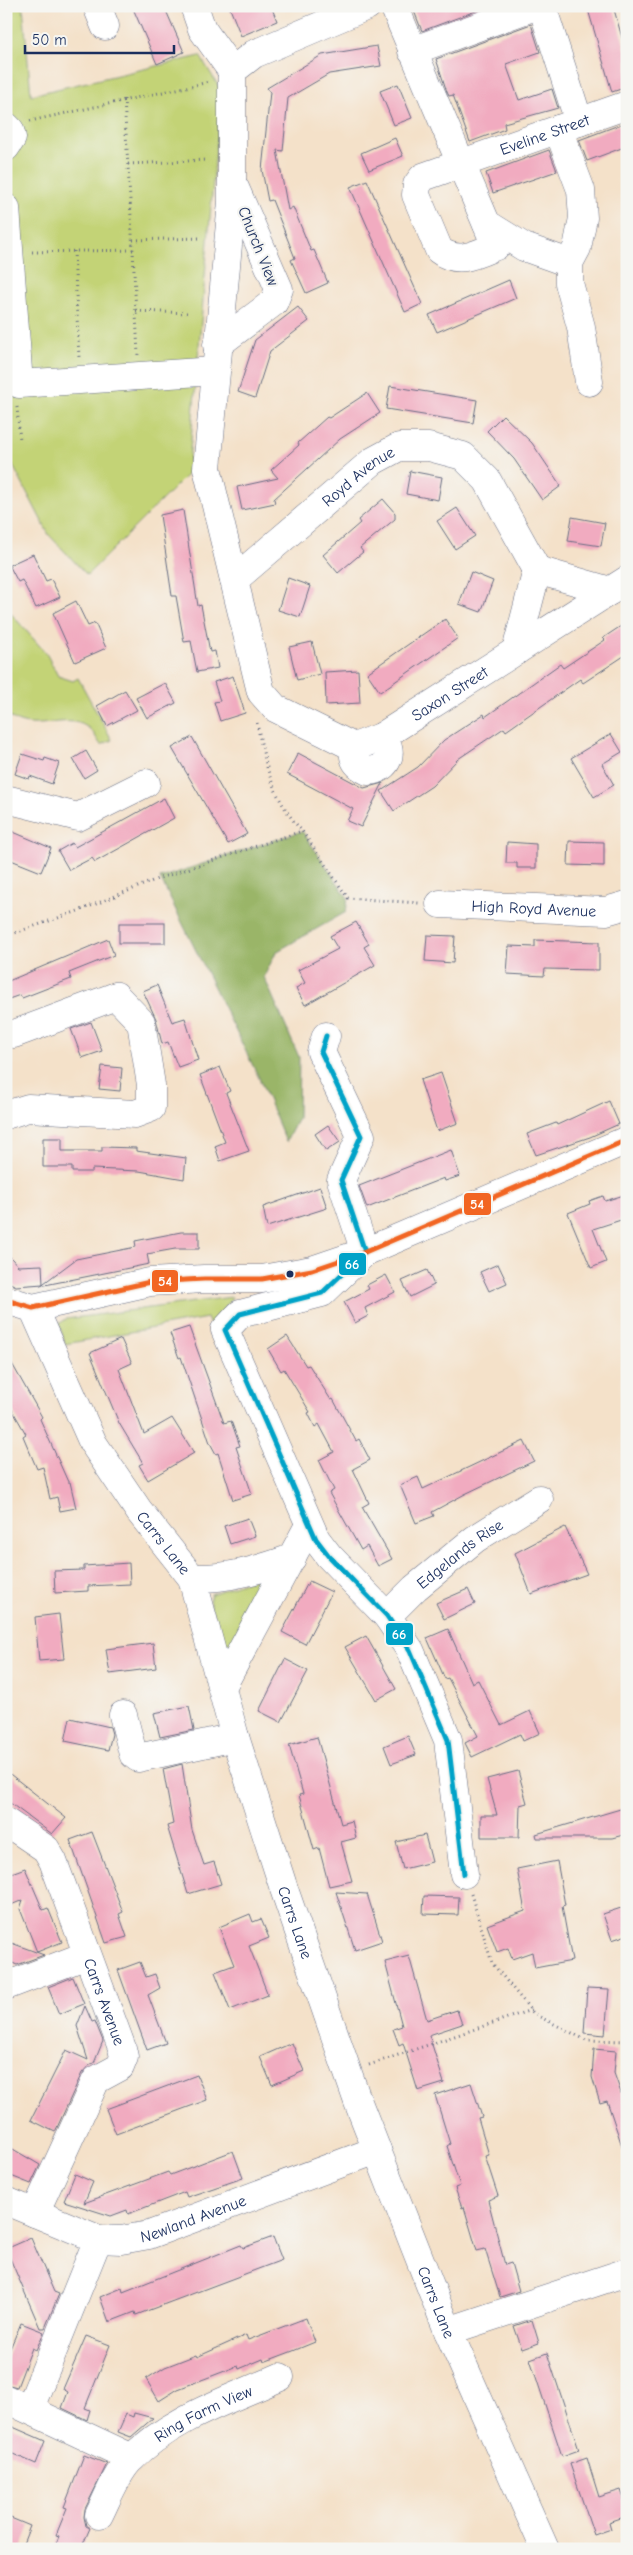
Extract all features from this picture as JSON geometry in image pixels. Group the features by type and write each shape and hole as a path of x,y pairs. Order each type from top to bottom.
{"street":[{"path":"194,6 202,28 232,71 254,54 367,6"},
{"path":"394,6 487,224 524,247 569,263"},
{"path":"412,51 535,6"},
{"path":"542,6 569,125 581,190 583,218 576,248 569,263 569,283 581,326 589,382"},
{"name":"Church View","path":"232,71 232,202 207,468 234,580"},
{"name":"Eveline Street","path":"487,224 496,246 469,257 447,256 440,250 416,196 417,185 423,177 462,162 627,106"},
{"path":"6,147 12,138 7,127"},
{"name":"Church View","path":"216,358 274,302 279,289 232,180"},
{"path":"6,208 18,384 138,377 216,358"},
{"name":"Royd Avenue","path":"234,580 372,461 399,447 429,447 463,456 487,480 538,570"},
{"path":"516,651 538,570"},
{"name":"Saxon Street","path":"538,570 618,586"},
{"path":"234,580 268,700"},
{"name":"Saxon Street","path":"268,700 354,747 381,737 618,586"},
{"path":"6,799 78,817 146,783"},
{"name":"High Royd Avenue","path":"440,904 606,911 627,905"},
{"path":"6,1115 28,1108 135,1114 151,1108 151,1085 141,1022 116,996 68,1012 14,1034"},
{"path":"326,1036 321,1052 361,1136 341,1180 365,1252"},
{"path":"6,1300 33,1308 150,1282 204,1279 262,1279 312,1270 365,1252 627,1140"},
{"path":"365,1252 322,1293 240,1314 225,1330 309,1526 329,1556 387,1616 410,1650 448,1740 464,1874"},
{"name":"Carrs Lane","path":"33,1308 93,1443 139,1510 192,1578 235,1737 347,2073 448,2331 546,2549"},
{"name":"Edgelands Rise","path":"387,1616 415,1588 475,1539 539,1499"},
{"path":"222,1687 309,1526"},
{"path":"192,1578 214,1578 239,1574 292,1558"},
{"path":"123,1715 134,1758 235,1737"},
{"name":"Carrs Avenue","path":"6,1822 46,1849 53,1861 124,2057 120,2067 96,2080 35,2213"},
{"path":"6,1986 87,1954"},
{"name":"Newland Avenue","path":"6,2201 98,2239 121,2240 149,2235 377,2150"},
{"path":"98,2239 18,2403 132,2458"},
{"path":"448,2331 627,2272"},
{"name":"Ring Farm View","path":"99,2515 121,2472 132,2458 157,2438 207,2408 280,2377"}],"path":[{"path":"7,127 124,99 206,83 232,71"},
{"path":"124,99 133,240 138,377"},
{"path":"128,164 206,160"},
{"path":"133,240 200,238"},
{"path":"9,252 133,250"},
{"path":"74,251 80,380"},
{"path":"136,311 189,313"},
{"path":"18,384 16,392 20,440"},
{"path":"268,700 252,698 266,771 290,817 302,831 348,898 440,904"},
{"path":"6,936 81,910 160,878 302,831"},
{"path":"464,1874 492,1963 534,2014 586,2040 627,2041"},
{"path":"347,2073 531,2010"}],"green space":[{"path":"6,6 23,6 31,95 200,56 221,90 188,474 87,575 49,535 8,456 6,456"},
{"path":"6,608 46,653 58,676 73,681 78,678 112,740 101,745 89,728 78,723 25,723 15,720 6,713"},
{"path":"302,831 348,898 346,912 276,952 264,977 299,1057 298,1118 286,1142 259,1078 160,878"},
{"path":"232,1297 219,1320 214,1335 207,1318 65,1344 59,1324 66,1319"},
{"path":"273,1572 234,1644 227,1645 222,1643 209,1601 211,1594"}],"building":[{"path":"132,6 164,6 184,52 157,64"},
{"path":"229,6 271,6 277,21 241,36"},
{"path":"412,6 489,6 422,31"},
{"path":"587,6 613,6 627,55 627,87 612,92"},
{"path":"531,24 540,52 506,64 519,100 552,89 558,108 504,123 505,129 470,142 453,95 449,96 447,92 436,59"},
{"path":"377,46 381,66 329,74 288,98 283,151 277,150 288,210 293,207 311,251 314,250 328,283 306,293 291,260 295,258 272,200 268,201 262,170 270,92 267,88 322,55"},
{"path":"398,84 412,118 394,125 380,91"},
{"path":"627,122 627,146 587,161 579,140"},
{"path":"395,138 403,156 369,170 361,153"},
{"path":"549,150 557,171 493,193 486,173"},
{"path":"367,180 422,304 405,312 350,187"},
{"path":"509,280 516,298 437,332 429,315"},
{"path":"298,307 309,321 270,351 255,398 238,392 255,340"},
{"path":"390,386 477,400 473,423 386,409"},
{"path":"367,393 380,413 340,439 274,499 275,503 242,510 237,487 278,478 271,470 299,445 298,443 327,417 329,418"},
{"path":"503,415 532,443 561,486 542,500 514,459 487,431"},
{"path":"410,471 442,477 438,500 406,494"},
{"path":"383,499 395,513 395,519 360,548 363,552 338,573 323,555 360,523 358,520"},
{"path":"457,508 475,536 455,549 437,521"},
{"path":"183,510 198,606 201,605 210,652 215,651 218,668 197,672 191,641 184,642 176,596 172,596 160,515"},
{"path":"572,517 605,523 601,546 568,541"},
{"path":"33,554 46,581 51,579 60,597 36,608 22,580 18,582 9,565"},
{"path":"471,572 493,581 481,612 459,604"},
{"path":"288,578 310,586 300,617 278,610"},
{"path":"76,601 88,626 95,623 106,648 75,662 53,613"},
{"path":"445,619 458,638 380,692 367,673"},
{"path":"627,622 627,654 583,683 580,679 506,731 504,728 458,759 432,786 394,811 381,791 418,767 444,740 484,714 485,717 560,664 563,668 605,640 603,638"},
{"path":"312,642 320,674 297,680 289,647"},
{"path":"358,670 360,703 326,705 325,672"},
{"path":"233,676 245,713 220,721 214,702 220,701 214,682"},
{"path":"165,683 176,703 147,718 136,698"},
{"path":"125,690 137,710 107,726 97,706"},
{"path":"611,734 622,752 602,764 614,785 594,797 571,758"},
{"path":"192,737 247,834 228,844 172,748"},
{"path":"86,751 97,770 84,778 73,759"},
{"path":"298,753 364,788 383,783 361,827 347,821 353,809 287,774"},
{"path":"22,754 44,761 45,758 59,763 52,784 30,776 29,779 15,774"},
{"path":"164,798 174,818 95,862 92,858 69,870 58,851 72,843 75,847"},
{"path":"11,831 51,848 41,872 6,858 6,845"},
{"path":"569,841 604,842 604,866 568,865"},
{"path":"507,842 536,844 536,868 517,868 517,863 506,863"},
{"path":"356,922 369,944 364,947 375,965 305,1005 296,988 305,983 298,970 338,949 330,936"},
{"path":"119,923 165,923 165,943 119,943"},
{"path":"427,935 455,936 453,963 425,961"},
{"path":"108,939 114,955 69,973 71,979 22,998 20,995 6,1000 6,982"},
{"path":"535,940 599,942 599,970 545,969 544,976 507,974 509,946 535,947"},
{"path":"157,985 172,1022 185,1018 198,1060 178,1067 168,1042 162,1044 156,1019 143,991"},
{"path":"91,1022 102,1051 82,1058 71,1029"},
{"path":"102,1066 122,1068 120,1091 99,1089"},
{"path":"220,1067 230,1091 226,1093 249,1151 220,1161 215,1146 225,1142 200,1075"},
{"path":"441,1073 458,1123 437,1131 420,1080"},
{"path":"609,1101 619,1124 590,1137 536,1155 527,1134 556,1123 557,1125"},
{"path":"328,1125 340,1142 326,1151 315,1134"},
{"path":"43,1138 62,1138 62,1151 102,1151 102,1147 136,1148 136,1151 186,1158 184,1179 139,1171 92,1169 92,1172 72,1172 72,1167 43,1167"},
{"path":"451,1150 460,1176 445,1181 444,1178 367,1208 359,1186"},
{"path":"320,1187 327,1208 267,1227 263,1207"},
{"path":"627,1194 627,1218 593,1229 606,1262 591,1268 568,1213 590,1204 589,1201 603,1196 605,1201"},
{"path":"181,1232 199,1232 199,1249 175,1249 147,1254 149,1264 40,1286 76,1259 136,1247 135,1241"},
{"path":"6,1252 18,1266 42,1265 43,1284 16,1286 6,1281"},
{"path":"498,1264 507,1283 489,1291 480,1272"},
{"path":"427,1270 434,1285 410,1297 402,1281"},
{"path":"386,1275 395,1292 365,1308 368,1316 355,1323 344,1302 369,1289 367,1285"},
{"path":"189,1327 224,1423 231,1421 240,1446 236,1447 252,1494 233,1500 218,1453 216,1454 210,1443 181,1357 179,1358 170,1333"},
{"path":"287,1336 306,1366 309,1365 331,1400 333,1399 356,1441 359,1439 370,1460 353,1469 369,1503 362,1507 392,1559 378,1566 367,1546 361,1550 329,1493 334,1490 319,1460 334,1452 319,1424 315,1427 308,1413 310,1412 284,1369 281,1371 268,1349"},
{"path":"121,1339 132,1363 119,1369 144,1434 172,1418 194,1453 148,1480 139,1465 143,1463 119,1423 90,1353"},
{"path":"6,1353 42,1417 40,1419 68,1482 70,1482 76,1508 60,1511 57,1497 50,1499 43,1467 37,1469 23,1436 26,1434 6,1399"},
{"path":"524,1441 534,1461 465,1494 432,1512 434,1516 416,1523 400,1485 418,1477 423,1489"},
{"path":"248,1518 255,1536 230,1544 224,1526"},
{"path":"565,1527 587,1574 531,1594 515,1553"},
{"path":"129,1563 130,1584 88,1586 88,1591 55,1593 54,1571 84,1570 84,1566"},
{"path":"309,1581 332,1592 305,1644 282,1632"},
{"path":"468,1589 475,1604 444,1619 436,1603"},
{"path":"59,1614 64,1659 39,1661 35,1617"},
{"path":"448,1629 472,1683 478,1680 501,1725 530,1711 540,1733 523,1741 520,1734 472,1757 465,1743 478,1736 448,1678 445,1679 427,1638"},
{"path":"366,1636 396,1689 376,1700 345,1647"},
{"path":"153,1643 156,1668 110,1674 106,1649"},
{"path":"285,1659 308,1671 281,1722 259,1711"},
{"path":"189,1706 194,1730 160,1737 154,1713"},
{"path":"70,1718 110,1727 112,1734 108,1750 65,1741"},
{"path":"408,1736 416,1755 391,1764 384,1746"},
{"path":"317,1737 341,1824 352,1821 356,1838 341,1842 352,1881 329,1886 319,1848 314,1850 299,1795 303,1794 289,1745"},
{"path":"182,1764 192,1830 204,1865 214,1862 221,1884 188,1894 167,1826 173,1824 163,1769"},
{"path":"6,1771 66,1818 52,1834 6,1800"},
{"path":"518,1771 527,1803 520,1805 519,1837 481,1837 481,1815 497,1815 487,1779"},
{"path":"627,1807 627,1834 612,1838 537,1838 536,1834"},
{"path":"92,1832 123,1912 119,1914 127,1937 106,1943 70,1840"},
{"path":"425,1835 432,1862 403,1869 396,1842"},
{"path":"557,1861 565,1905 562,1906 572,1961 535,1968 532,1952 512,1959 508,1948 497,1952 487,1925 525,1911 517,1869"},
{"path":"25,1868 43,1910 48,1908 62,1942 37,1952 20,1909 23,1900 6,1907 6,1875"},
{"path":"336,1892 367,1894 382,1941 355,1950"},
{"path":"424,1896 459,1897 458,1915 423,1914"},
{"path":"627,1906 627,1935 612,1940 603,1914"},
{"path":"250,1914 253,1922 261,1919 269,1938 249,1946 268,1995 230,2010 215,1972 234,1965 219,1927"},
{"path":"6,1941 44,1955 17,1965 6,1960"},
{"path":"409,1956 427,2020 457,2010 462,2024 429,2035 444,2083 418,2091 403,2043 399,2045 393,2029 402,2026 385,1962"},
{"path":"140,1962 146,1977 155,1974 160,1988 148,1995 166,2043 147,2050 118,1970"},
{"path":"73,1977 84,2004 59,2014 48,1987"},
{"path":"587,1988 609,1989 605,2035 584,2033"},
{"path":"85,2006 92,2022 95,2021 103,2041 94,2063 90,2064 82,2073 55,2132 31,2120 66,2050 88,2060 77,2026"},
{"path":"292,2043 304,2071 272,2085 260,2057"},
{"path":"594,2049 616,2051 614,2073 627,2110 627,2152 624,2152 607,2101 600,2103 592,2077"},
{"path":"197,2075 207,2100 116,2134 106,2109"},
{"path":"471,2083 482,2117 478,2118 489,2155 485,2156 498,2196 488,2200 505,2265 511,2263 519,2291 500,2297 485,2249 477,2251 464,2207 462,2208 455,2188 460,2186 447,2146 450,2144 435,2095"},
{"path":"6,2145 40,2165 31,2184 6,2174"},
{"path":"233,2151 243,2178 187,2197 185,2192 128,2214 127,2210 111,2216 64,2201 75,2174 93,2182 84,2203 168,2172 170,2175"},
{"path":"273,2237 282,2260 136,2315 135,2312 109,2322 100,2297 122,2288 123,2292 241,2245 243,2248"},
{"path":"31,2238 54,2292 59,2294 45,2328 40,2328 6,2249"},
{"path":"306,2318 315,2342 293,2351 264,2362 263,2359 239,2369 238,2366 178,2389 159,2401 146,2379 165,2367 196,2355 197,2357 246,2335 248,2340"},
{"path":"532,2320 539,2343 522,2349 514,2326"},
{"path":"21,2323 44,2332 36,2350 32,2348 17,2387 6,2384 6,2358"},
{"path":"86,2336 110,2345 85,2408 90,2410 87,2420 62,2408 68,2392 63,2389"},
{"path":"547,2353 579,2450 562,2456 530,2359"},
{"path":"134,2413 153,2418 131,2437 118,2432 126,2414 133,2417"},
{"path":"6,2424 45,2441 36,2464 6,2451"},
{"path":"84,2455 107,2464 85,2509 86,2526 90,2528 81,2549 54,2549 59,2536 56,2535 67,2508 64,2507"},
{"path":"587,2458 599,2497 621,2490 627,2508 627,2516 609,2522 611,2529 594,2535 570,2464"},
{"path":"6,2516 30,2526 21,2549 6,2544"}],"transit line":[{"name":"66","path":"326,1036 321,1052 361,1136 341,1180 365,1252 322,1293 240,1314 225,1330 316,1539 329,1556 387,1616 410,1650 448,1740 464,1874"},
{"name":"54","path":"6,1300 33,1308 150,1282 204,1279 262,1279 312,1270 365,1252 627,1140"}]}
